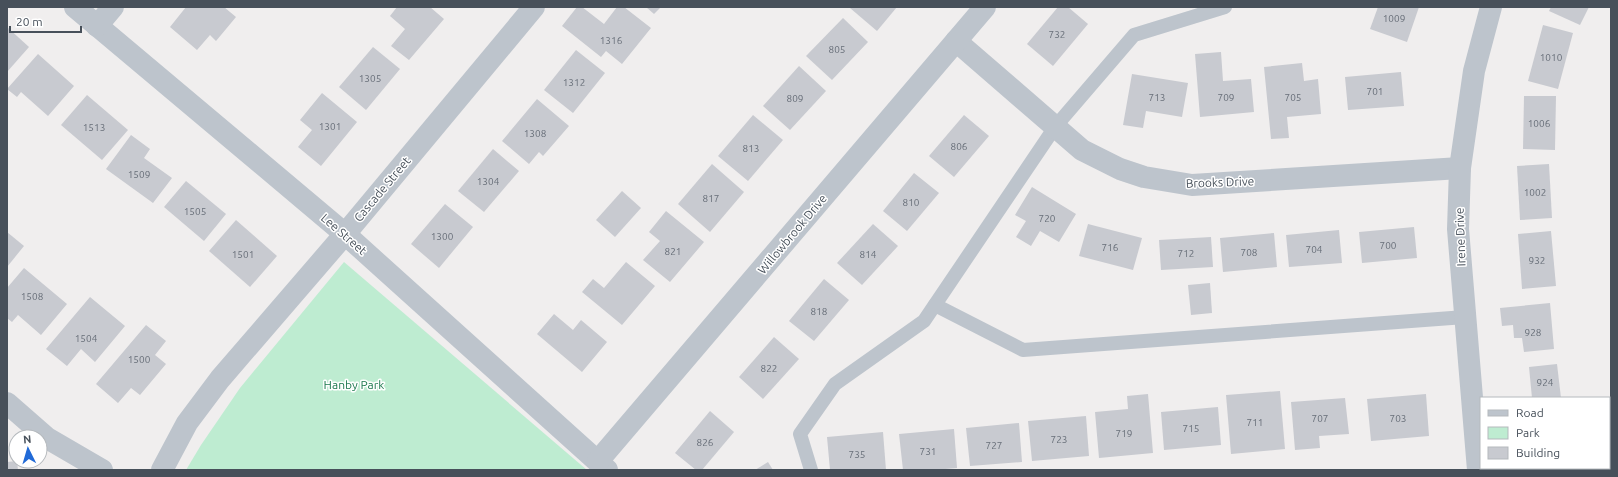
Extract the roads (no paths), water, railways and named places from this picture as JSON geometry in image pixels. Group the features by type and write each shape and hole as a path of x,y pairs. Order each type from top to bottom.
{"street":[{"name":"Lee Street","path":"75,7 345,234 602,466"},
{"path":"97,26 113,7"},
{"name":"Cascade Street","path":"162,470 187,423 220,379 345,234 534,7"},
{"name":"Willowbrook Drive","path":"602,466 985,7"},
{"name":"Irene Drive","path":"1478,470 1458,229 1460,168 1474,71 1491,7"},
{"name":"Brooks Drive","path":"956,41 1082,150 1120,169 1144,178 1192,185 1460,168"},
{"path":"7,403 47,438 102,470"}],"lane":[{"path":"811,470 800,434 835,384 924,322 1055,127 1134,35 1225,7"},
{"path":"935,305 1023,350 1465,317"}],"park label":[{"name":"Hanby Park","path":"354,384"}]}
